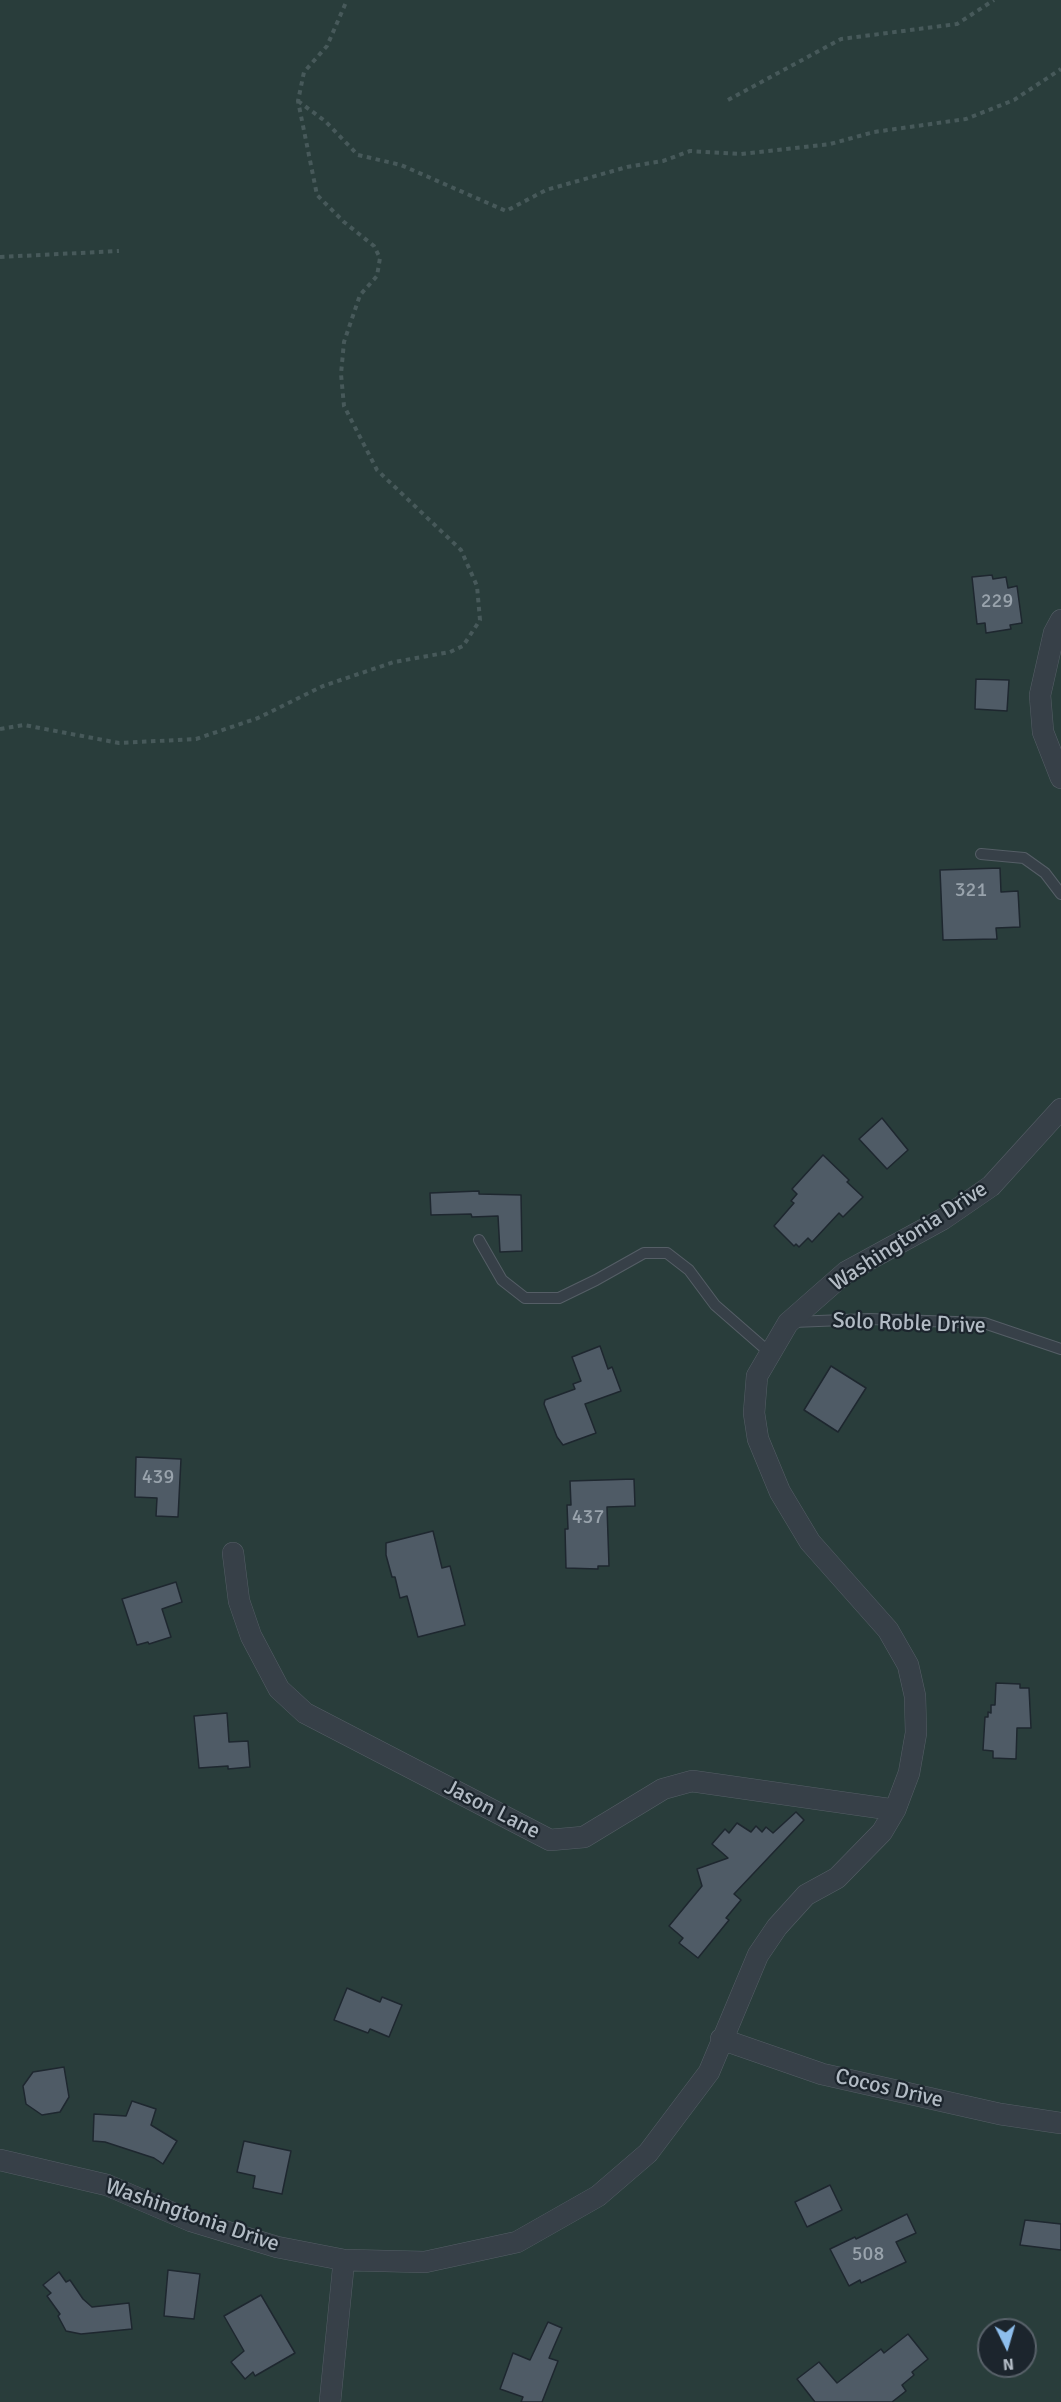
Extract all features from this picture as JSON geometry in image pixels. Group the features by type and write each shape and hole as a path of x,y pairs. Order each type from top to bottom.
{"street":[{"path":"1061,620 1054,633 1040,695 1043,732 1061,778"},
{"name":"Washingtonia Drive","path":"0,2160 107,2185 191,2221 277,2247 344,2260 425,2262 517,2242 598,2196 648,2153 709,2072 758,1955 777,1928 806,1895 837,1878 882,1832 895,1810 909,1773 916,1733 915,1696 908,1665 888,1630 810,1542 780,1492 758,1439 753,1413 757,1376 788,1323 846,1272 943,1219 992,1186 1061,1109"},
{"name":"Jason Lane","path":"233,1554 239,1601 251,1636 279,1689 305,1713 550,1840 584,1837 663,1789 692,1780 895,1810"},
{"name":"Cocos Drive","path":"721,2039 822,2074 1000,2114 1061,2122"},
{"path":"330,2402 344,2260"}],"lane":[{"path":"981,854 1024,858 1045,873 1061,894"},
{"path":"478,1240 502,1280 525,1298 559,1298 644,1253 668,1253 689,1270 715,1305 770,1353"},
{"name":"Solo Roble Drive","path":"788,1323 869,1319 984,1323 1061,1349"}],"path":[{"path":"0,729 24,725 119,743 196,739 258,718 323,686 394,662 450,652 463,646 480,620 477,586 461,550 377,470 344,406 341,374 344,342 360,295 377,276 380,258 374,246 344,222 317,195 298,100 304,72 327,46 347,0"},
{"path":"728,100 841,39 957,24 994,0"},
{"path":"298,100 325,121 358,155 401,165 506,212 546,190 627,167 663,161 690,151 741,154 797,148 830,144 874,132 966,119 1014,100 1061,69"},
{"path":"0,257 119,251"}],"green space":[{"path":"0,0 1061,0 1061,2402 0,2402"}],"building":[{"path":"992,575 993,579 1006,577 1008,588 1017,586 1022,623 1010,625 1011,629 986,633 985,623 977,624 972,577"},
{"path":"976,679 1009,680 1007,711 975,709"},
{"path":"1000,868 1001,892 1018,891 1020,927 996,928 997,939 943,940 940,870"},
{"path":"882,1118 908,1150 887,1169 859,1139"},
{"path":"823,1155 863,1197 843,1217 839,1213 812,1242 808,1238 799,1247 796,1244 794,1246 774,1226 794,1203 791,1201 797,1194 792,1189"},
{"path":"479,1191 479,1194 521,1195 522,1251 500,1252 498,1216 431,1215 430,1193"},
{"path":"600,1346 608,1369 612,1367 621,1391 585,1404 596,1433 563,1445 557,1437 544,1404 545,1400 575,1389 573,1384 581,1381 572,1357"},
{"path":"831,1366 866,1388 838,1432 804,1410"},
{"path":"136,1457 181,1459 178,1517 156,1516 157,1498 135,1497"},
{"path":"634,1479 635,1506 607,1507 609,1566 598,1566 598,1569 566,1568 565,1529 568,1529 567,1505 571,1505 570,1481"},
{"path":"433,1531 442,1568 450,1566 465,1625 418,1637 407,1596 400,1598 395,1577 392,1577 386,1555 386,1543"},
{"path":"176,1582 182,1602 162,1609 171,1637 137,1645 122,1599"},
{"path":"996,1683 1020,1684 1020,1688 1029,1688 1031,1728 1017,1728 1016,1759 993,1758 993,1751 983,1750 985,1717 988,1717 988,1712 991,1713 991,1705 995,1705"},
{"path":"227,1713 229,1742 248,1741 250,1767 199,1768 194,1716"},
{"path":"796,1812 804,1820 734,1894 741,1900 726,1918 729,1920 698,1958 679,1943 683,1938 669,1926 702,1886 697,1869 728,1858 712,1844 725,1829 729,1833 737,1823 751,1832 756,1826 762,1832 766,1827 773,1833"},
{"path":"347,1988 380,2002 382,1997 402,2005 389,2037 370,2029 368,2033 334,2020"},
{"path":"64,2067 69,2097 60,2112 42,2115 26,2104 23,2086 33,2072"},
{"path":"132,2101 156,2109 151,2125 177,2141 163,2164 154,2158 105,2142 93,2141 94,2114 126,2116"},
{"path":"244,2141 291,2151 282,2194 253,2188 255,2176 237,2172"},
{"path":"830,2185 842,2210 807,2227 795,2202"},
{"path":"907,2214 916,2233 896,2242 906,2262 861,2283 860,2280 849,2286 830,2249"},
{"path":"1025,2220 1061,2224 1061,2250 1020,2245"},
{"path":"168,2270 200,2274 194,2319 164,2316"},
{"path":"59,2272 66,2282 70,2280 83,2299 92,2307 129,2303 132,2329 81,2334 66,2331 58,2316 60,2314 47,2296 51,2293 43,2285"},
{"path":"261,2295 295,2353 255,2376 253,2372 245,2379 231,2362 244,2351 224,2316"},
{"path":"548,2322 562,2328 549,2358 558,2361 542,2402 521,2402 523,2397 500,2389 513,2353 530,2360"},
{"path":"908,2334 928,2359 912,2372 914,2375 902,2385 906,2391 892,2402 815,2402 797,2379 819,2362 837,2383 881,2349 884,2353"}]}
